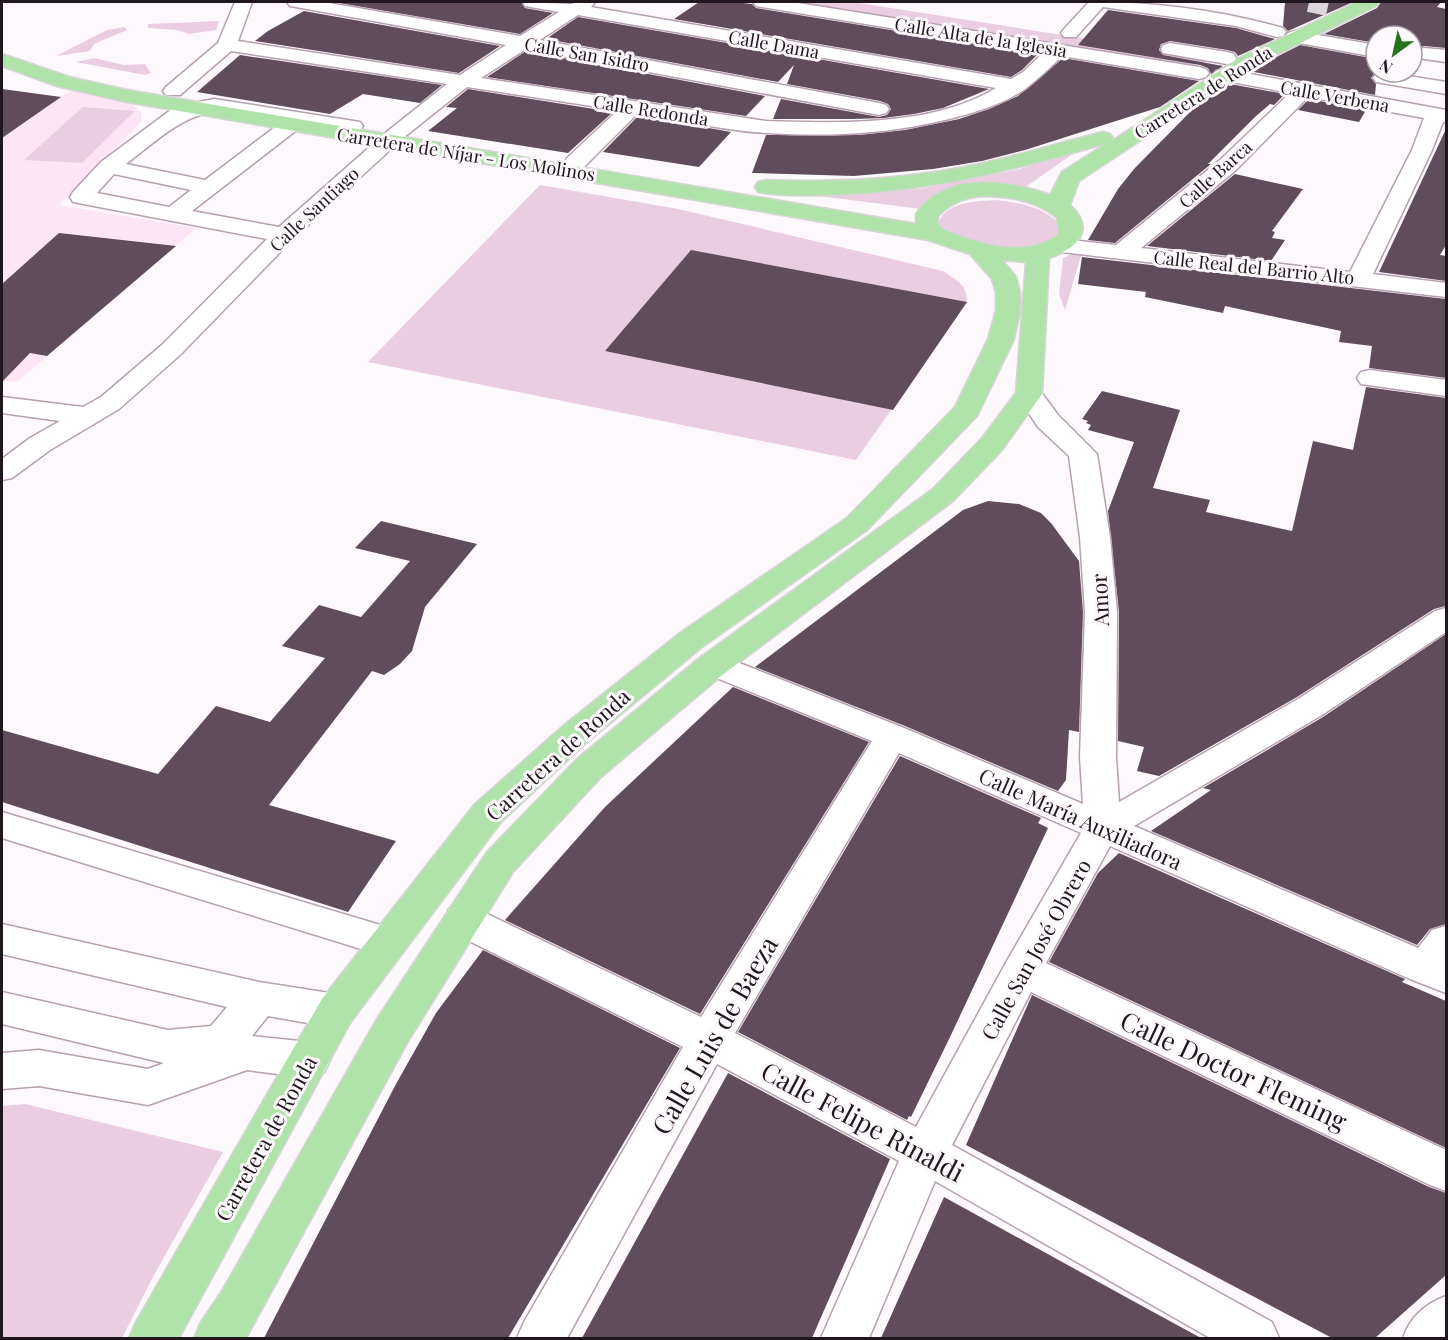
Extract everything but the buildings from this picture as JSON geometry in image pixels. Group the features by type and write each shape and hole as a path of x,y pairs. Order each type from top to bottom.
{"main road":[{"name":"Carretera de Ronda","path":"1058,207 1060,194 1070,177 1225,67 1286,34 1337,2"},
{"name":"Carretera de Ronda","path":"1286,34 1370,2"},
{"path":"2,52 43,70"},
{"name":"Carretera de Níjar - Los Molinos","path":"2,60 127,96 182,106 291,125 576,163 682,182"},
{"path":"2,66 43,70"},
{"name":"Carretera de Ronda","path":"1008,190 1103,138 1159,97 1199,73 1225,67"},
{"name":"Carretera de Níjar - Los Molinos","path":"182,106 353,126 392,138 933,234 979,250"},
{"path":"682,182 801,188 882,187 935,181 984,171 1103,138"},
{"path":"682,182 848,209 902,207 964,191 1008,190 1058,207 1068,216 1071,235 1050,249 979,250"},
{"path":"933,234 927,223 927,214 935,204 947,196"},
{"path":"1029,394 1050,249"},
{"name":"Carretera de Ronda","path":"153,1338 336,1011 488,813 575,734 691,640 857,524 967,410 1000,339 1008,311 1008,292 1004,277 979,250"},
{"name":"Carretera de Ronda","path":"218,1338 239,1307 392,1031 500,862 589,768 714,664 943,495 992,444 1029,394"}],"street":[{"path":"243,2 227,45 210,62 182,106 109,167 81,197 284,235"},
{"name":"Calle San Isidro","path":"296,2 727,79 885,116"},
{"name":"Calle Dama","path":"531,2 581,5 771,44 1017,86"},
{"name":"Calle Alta de la Iglesia","path":"762,2 1199,73"},
{"path":"1092,36 1061,32 1098,2"},
{"path":"1106,2 1238,21 1286,34 1364,49"},
{"name":"Calle Santiago","path":"2,472 40,444 110,403 172,349 284,235 392,138 463,81 581,5"},
{"path":"682,114 816,10"},
{"name":"Calle Redonda","path":"227,45 766,127 808,129 885,116 924,119 970,107 1017,86 1037,73 1058,50"},
{"name":"Calle Verbena","path":"1149,45 1304,90 1441,115"},
{"path":"1424,54 1446,56"},
{"path":"1424,83 1446,88"},
{"path":"1377,104 1382,84"},
{"name":"Calle Barca","path":"1122,252 1228,165 1304,90"},
{"path":"182,106 214,105 353,126"},
{"path":"576,163 633,107"},
{"path":"1359,278 1430,152 1441,115"},
{"path":"174,214 291,125"},
{"path":"109,167 208,187"},
{"name":"Calle Real del Barrio Alto","path":"1050,249 1122,252 1446,290"},
{"path":"1370,378 1446,388"},
{"name":"Amor","path":"1029,394 1048,421 1083,454 1095,537 1101,612 1098,757 1102,828"},
{"path":"2,405 88,416"},
{"path":"1102,828 1310,707 1443,625"},
{"name":"Calle María Auxiliadora","path":"714,664 892,736 1102,828 1439,962"},
{"name":"Calle Luis de Baeza","path":"541,1338 709,1040 892,736"},
{"path":"2,825 387,942"},
{"name":"Calle San José Obrero","path":"845,1338 925,1153 1022,970 1102,828"},
{"name":"Calle Felipe Rinaldi","path":"463,920 709,1040 925,1153 1255,1338"},
{"path":"2,939 260,998 336,1011"},
{"name":"Calle Doctor Fleming","path":"1022,970 1446,1171"},
{"path":"2,1008 168,1047 222,1042 260,998"},
{"path":"2,1071 39,1068 148,1087 247,1053 309,1060"},
{"path":"1426,1338 1446,1319"}],"shaded area":[{"path":"794,2 853,2 1207,58 1206,62 1192,65"},
{"path":"219,21 216,30 189,34 177,30 148,28 148,24"},
{"path":"125,27 127,30 94,44 90,51 56,56 107,30"},
{"path":"94,58 124,65 145,64 151,73 145,75 76,62"},
{"path":"2,89 61,97 73,90 131,103 141,112 141,122 59,205 196,228 17,382 2,381"},
{"path":"83,107 135,111 82,163 24,160"},
{"path":"1077,151 1017,193 992,190 921,209 803,194 919,189 1020,169"},
{"path":"540,185 678,209 943,271 963,287 967,302 856,460 368,362"},
{"path":"996,200 1030,206 1052,217 1059,223 1059,241 1014,256 938,228 940,219 952,208 969,202"},
{"path":"1083,249 1065,310 1059,294 1063,258"},
{"path":"25,1104 223,1152 154,1275 122,1338 2,1338 2,1106"}],"tunnel":[{"path":"1309,2 1328,6"}]}
